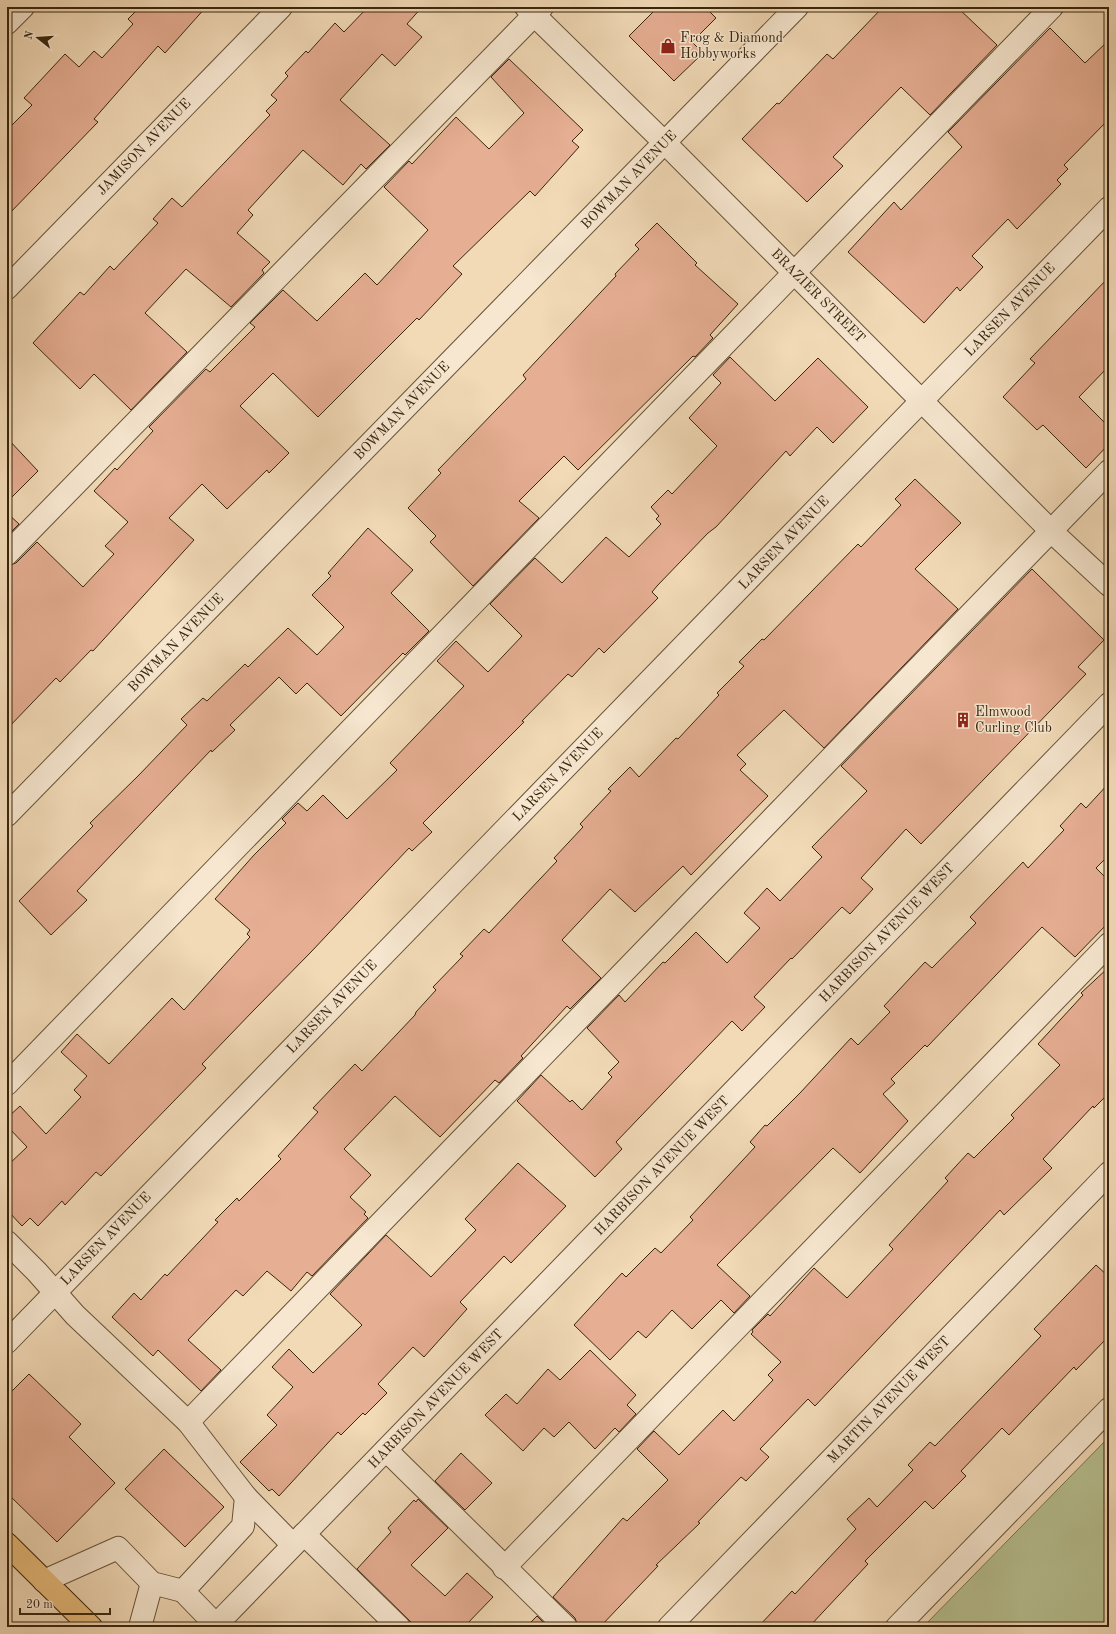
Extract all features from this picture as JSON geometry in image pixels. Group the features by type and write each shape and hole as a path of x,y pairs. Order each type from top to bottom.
{"main road":[{"path":"7,1544 91,1627"}],"street":[{"path":"7,23 23,7"},
{"name":"JAMISON AVENUE","path":"7,288 280,7"},
{"name":"BOWMAN AVENUE","path":"7,815 797,7"},
{"path":"7,1084 1052,7"},
{"path":"7,554 534,10"},
{"name":"BRAZIER STREET","path":"534,10 1051,531 1109,585"},
{"name":"LARSEN AVENUE","path":"7,1342 1109,208"},
{"path":"188,1422 1109,471"},
{"name":"HARBISON AVENUE WEST","path":"215,1626 1109,704"},
{"path":"504,1568 1109,944"},
{"name":"MARTIN AVENUE WEST","path":"669,1627 1109,1173"},
{"path":"7,1242 75,1315 188,1422 246,1497 399,1627"},
{"path":"896,1627 1109,1409"},
{"path":"386,1450 504,1568 566,1627"},
{"path":"183,1591 244,1526 246,1497"},
{"path":"44,1581 118,1548 152,1583 183,1591 215,1626"},
{"path":"140,1627 152,1583"}],"green space":[{"path":"1109,1437 1109,1627 923,1627"}],"building":[{"path":"140,7 206,7 165,53 158,46 94,119 98,122 7,216 7,130 32,105 24,98 65,54 79,67 94,51 102,58 133,24 128,19"},
{"path":"368,7 422,7 407,24 422,37 395,66 382,54 340,100 390,145 366,169 361,164 343,185 303,150 248,210 253,215 237,233 270,262 262,270 264,273 231,307 186,269 145,313 187,352 131,410 94,374 80,389 33,343 80,292 84,295 110,266 114,270 158,223 153,219 172,198 182,207 270,115 266,111 277,100 271,95 288,76 285,73 306,51 308,53 335,23 344,32"},
{"path":"658,7 705,7 716,18 692,42 703,53 674,81 629,36"},
{"path":"883,7 957,7 997,45 930,115 901,87 833,157 843,166 807,202 742,139 777,103 779,104 827,54 833,59"},
{"path":"1050,28 1085,63 1109,40 1109,119 1064,165 1068,169 1057,180 1061,184 1017,229 1008,219 972,256 983,267 960,291 957,287 924,323 848,252 894,202 901,210 962,147 948,132"},
{"path":"509,59 583,130 572,141 579,147 535,196 530,191 453,266 462,274 419,320 417,318 318,417 273,373 240,406 289,453 269,473 267,470 227,509 202,484 169,518 194,540 93,651 91,650 60,682 56,678 7,729 7,566 16,563 37,542 83,587 114,554 105,546 128,522 94,491 115,468 117,470 153,431 149,427 206,369 210,372 255,327 250,323 283,290 317,321 365,273 377,285 428,230 384,187 409,161 412,164 456,117 489,149 524,113 491,77"},
{"path":"657,223 697,263 695,265 738,304 710,335 713,338 695,357 693,356 578,470 564,456 519,501 539,518 473,586 430,542 436,536 408,508 441,473 438,470 526,379 523,375 616,276 615,274 639,249 635,245"},
{"path":"1109,277 1109,366 1079,397 1109,427 1109,444 1086,468 1043,425 1037,430 1003,397 1035,363 1030,359"},
{"path":"730,357 775,401 818,358 868,407 833,443 817,427 790,456 786,451 716,527 708,533 657,586 652,592 658,598 604,653 599,648 572,677 568,674 522,721 524,722 423,823 432,832 412,851 409,848 311,952 202,1064 206,1068 101,1176 96,1172 65,1205 62,1201 38,1226 30,1218 22,1226 7,1210 7,1166 27,1147 7,1126 7,1118 20,1106 46,1134 81,1097 74,1090 87,1076 61,1052 77,1034 109,1064 172,998 184,1010 250,937 247,934 250,930 215,899 254,855 286,823 282,819 298,803 307,811 323,795 347,819 397,770 390,763 464,686 437,661 456,641 488,672 522,636 490,604 535,558 562,583 606,537 629,557 661,524 656,519 659,516 651,507 668,490 672,494 717,446 689,418 721,383 713,375"},
{"path":"7,438 38,471 7,502"},
{"path":"915,479 961,523 915,569 958,609 824,748 784,710 737,755 746,764 740,770 768,796 691,875 683,866 635,912 610,889 562,940 601,978 570,1009 567,1006 521,1056 523,1058 499,1083 495,1080 440,1137 395,1096 344,1149 371,1175 350,1197 366,1212 364,1214 368,1218 312,1276 307,1272 291,1291 267,1271 243,1296 236,1290 188,1340 221,1370 201,1391 158,1350 153,1356 112,1317 134,1293 141,1300 165,1274 167,1276 218,1222 215,1220 237,1198 239,1201 281,1159 278,1156 318,1112 313,1108 355,1064 362,1071 415,1015 436,990 433,987 463,956 460,954 484,929 489,933 557,861 554,858 583,827 580,824 611,791 608,789 630,767 639,777 676,738 678,739 719,695 717,693 744,666 739,662 762,639 764,640 858,544 861,547 901,505 895,499"},
{"path":"7,513 19,524 7,536"},
{"path":"368,528 413,570 391,593 429,631 405,655 403,653 341,716 307,683 296,694 279,677 230,725 235,730 212,752 211,750 77,891 87,900 51,935 19,901 93,826 90,823 187,725 181,719 203,698 207,701 245,664 248,667 288,628 317,655 344,627 312,595 331,576 328,573"},
{"path":"1032,569 1104,640 1078,667 1086,674 921,844 906,829 861,878 873,889 850,914 842,907 792,959 791,958 754,997 765,1007 742,1031 732,1021 616,1142 622,1149 595,1177 517,1101 541,1075 570,1102 572,1100 582,1110 612,1077 608,1073 619,1062 587,1028 619,995 625,1002 663,962 665,963 696,932 727,963 760,928 744,913 767,888 780,901 822,857 812,847 867,791 841,766"},
{"path":"1109,783 1109,855 1096,868 1109,881 1109,922 1075,957 1042,927 927,1047 925,1045 891,1079 895,1083 883,1094 908,1121 860,1173 833,1148 717,1265 750,1296 734,1313 721,1300 692,1329 672,1310 646,1338 638,1331 610,1360 574,1325 622,1273 626,1277 655,1248 661,1253 693,1220 690,1217 755,1147 750,1142 765,1125 767,1126 800,1093 851,1038 858,1045 890,1012 884,1006 925,962 932,968 976,923 970,917 1023,862 1028,868 1064,830 1060,826 1081,803 1086,808"},
{"path":"1109,967 1109,1093 1094,1108 1093,1106 1043,1159 1052,1168 1004,1215 1000,1210 815,1406 808,1399 760,1449 769,1457 746,1481 741,1477 698,1522 700,1523 656,1565 658,1566 600,1627 578,1627 575,1618 553,1597 623,1518 627,1521 668,1480 637,1449 654,1431 679,1455 723,1410 734,1421 773,1380 768,1375 781,1362 751,1334 753,1332 752,1330 768,1314 770,1316 814,1268 847,1298 893,1249 889,1245 948,1181 945,1178 968,1153 974,1158 1014,1118 1011,1115 1060,1065 1038,1044 1083,995 1081,993"},
{"path":"518,1163 566,1206 511,1263 504,1256 460,1302 467,1309 424,1357 413,1347 378,1384 387,1393 365,1415 363,1413 341,1435 338,1432 279,1496 272,1489 269,1491 240,1462 277,1425 267,1415 293,1387 272,1367 289,1349 313,1373 362,1325 330,1294 386,1235 431,1277 476,1230 465,1219"},
{"path":"1096,1265 1109,1277 1109,1336 1076,1370 1074,1367 1009,1435 1002,1428 961,1471 966,1476 933,1509 925,1501 865,1561 868,1564 809,1627 758,1627 792,1591 795,1594 856,1529 847,1519 869,1498 877,1507 913,1470 908,1465 930,1442 935,1446 1041,1336 1034,1329"},
{"path":"590,1350 636,1395 627,1405 636,1414 619,1432 615,1428 595,1449 569,1422 554,1437 544,1428 523,1451 485,1415 506,1394 517,1404 548,1369 560,1380"},
{"path":"29,1374 81,1424 69,1437 115,1483 57,1542 7,1493 7,1396"},
{"path":"164,1449 224,1507 185,1547 125,1489"},
{"path":"461,1453 492,1483 465,1510 435,1481"},
{"path":"418,1499 448,1528 411,1565 445,1596 467,1573 493,1597 464,1627 416,1627 357,1569 391,1532 388,1528 414,1500 416,1502"},
{"path":"537,1616 548,1627 526,1627"}],"place":[{"name":"Frog & Diamond Hobbyworks","path":"668,46"},
{"name":"Elmwood Curling Club","path":"963,720"}]}
